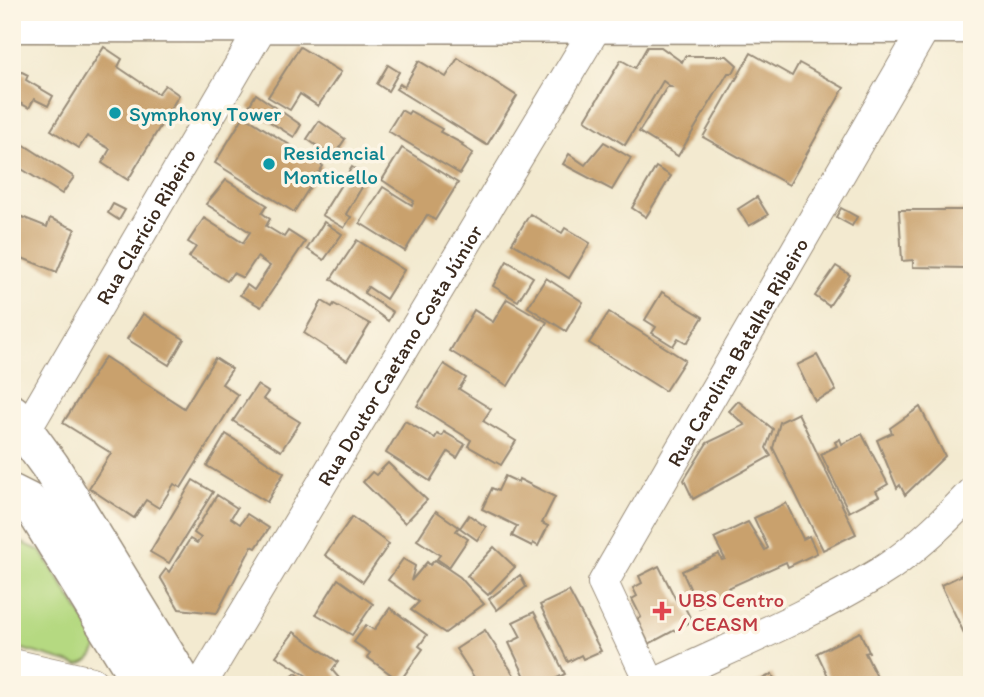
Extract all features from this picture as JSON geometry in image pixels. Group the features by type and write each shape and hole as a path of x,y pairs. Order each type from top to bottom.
{"main road":[{"path":"12,23 972,24"},
{"path":"17,432 184,685"},
{"path":"12,494 28,502 37,513 143,685"}],"street":[{"name":"Rua Clarício Ribeiro","path":"17,432 264,23"},
{"name":"Rua Doutor Caetano Costa Júnior","path":"201,685 598,24"},
{"name":"Rua Carolina Batalha Ribeiro","path":"651,685 603,583 927,24"},
{"path":"651,685 833,598 881,572 922,540 972,492"},
{"path":"12,664 92,682 94,685"}],"green space":[{"path":"16,540 41,551 99,643 86,662 78,665 12,646 12,553"}],"building":[{"name":"Symphony Tower","path":"104,47 122,59 118,67 158,94 165,85 179,95 128,180 102,163 110,149 87,136 79,148 51,130"},
{"path":"300,47 341,72 318,106 300,94 290,110 268,97"},
{"path":"647,47 661,47 682,62 685,56 727,56 737,65 733,73 728,73 678,156 639,132 667,87 671,87 663,81 625,145 585,120 621,60 635,68"},
{"path":"751,53 792,76 799,63 844,88 789,185 703,137"},
{"path":"458,58 517,96 487,145 396,89 400,84 404,87 419,61 446,77"},
{"path":"388,65 399,72 388,91 377,84"},
{"path":"16,69 28,75 26,80 53,96 48,106 34,99 29,108 16,101 12,109 12,79"},
{"path":"256,94 301,125 294,137 248,108"},
{"path":"401,110 408,114 410,111 442,129 440,132 463,144 462,146 473,153 460,174 388,131"},
{"name":"Residencial Monticello","path":"244,116 323,166 294,212 215,163"},
{"path":"319,121 345,139 333,157 307,139"},
{"path":"15,139 74,177 62,194 12,163"},
{"path":"604,142 631,158 612,190 563,164 569,154 585,165"},
{"path":"402,148 458,183 435,220 427,215 405,251 360,223 383,187 412,205 414,201 382,180"},
{"path":"352,167 368,177 346,214 351,217 344,228 322,215"},
{"path":"656,167 671,176 646,217 632,208"},
{"path":"226,180 267,205 262,213 270,219 266,226 284,237 288,231 305,242 261,307 240,295 247,285 254,290 270,266 257,257 243,278 233,273 227,281 189,257 196,247 188,242 204,218 243,243 250,232 206,204"},
{"path":"757,197 768,215 749,226 738,209"},
{"path":"113,204 125,210 119,220 108,213"},
{"path":"841,208 857,217 852,226 836,217"},
{"path":"899,210 972,210 972,249 968,248 968,268 913,267 913,260 902,261"},
{"path":"12,213 47,227 50,218 75,229 57,272 12,254"},
{"path":"530,214 562,233 565,228 590,243 569,278 512,243"},
{"path":"324,222 342,234 324,260 307,249"},
{"path":"357,240 404,270 386,299 368,287 364,293 393,312 388,321 331,279"},
{"path":"507,261 533,277 518,301 493,286"},
{"path":"836,266 850,275 829,306 815,296"},
{"path":"546,278 583,302 566,331 528,307"},
{"path":"662,292 703,317 687,343 678,338 673,346 652,333 656,327 645,320"},
{"path":"507,299 547,322 508,386 450,351 474,310 493,322"},
{"path":"322,301 332,307 334,304 370,324 347,361 304,333"},
{"path":"609,312 685,360 665,391 589,343"},
{"path":"143,314 184,339 169,365 127,339"},
{"path":"817,355 836,391 815,401 797,365"},
{"path":"105,357 184,408 215,358 232,369 222,384 238,395 181,488 174,484 159,508 146,500 134,518 89,488 111,453 63,423"},
{"path":"444,364 466,378 459,389 491,409 483,421 516,441 501,465 468,446 471,440 417,406"},
{"path":"257,385 268,392 263,399 300,422 281,451 233,421"},
{"path":"738,401 773,429 766,448 771,456 693,499 684,480 707,443 745,425 729,411"},
{"path":"920,407 945,456 905,495 900,485 897,488 877,440 892,433 890,428"},
{"path":"798,413 856,534 823,550 773,448 780,422"},
{"path":"405,421 435,438 437,434 442,436 444,432 465,444 457,458 448,452 430,481 386,453"},
{"path":"226,434 284,473 267,502 207,466"},
{"path":"862,434 888,484 876,491 879,496 849,512 821,454 837,446 835,442 840,439 842,444"},
{"path":"388,463 427,500 405,523 363,482 372,472 376,475"},
{"path":"505,476 518,482 519,479 555,497 542,523 548,526 538,546 533,543 532,546 512,536 517,526 482,509 492,488 498,491"},
{"path":"193,480 213,492 169,563 150,552"},
{"path":"217,495 237,508 231,518 240,524 247,514 269,528 256,548 252,546 217,613 179,609 160,577 166,569 169,572 190,539 197,543 201,538 194,533"},
{"path":"786,503 803,539 809,536 817,553 788,567 786,562 728,588 730,594 699,608 682,571 719,554 722,560 725,559 714,538 748,522 765,550 768,548 754,518"},
{"path":"436,511 459,527 456,531 468,539 449,567 437,559 440,555 417,540"},
{"path":"469,515 486,527 477,540 460,528"},
{"path":"352,517 389,544 363,582 325,555"},
{"path":"494,547 515,567 488,595 467,576"},
{"path":"403,559 415,566 411,581 427,562 430,565 435,560 460,577 484,604 445,633 411,610 419,602 388,580"},
{"name":"UBS Centro / CEASM","path":"659,566 678,604 682,602 692,621 649,644 637,619 641,617 632,599 637,596 633,588 642,583 639,576"},
{"path":"972,570 972,650 941,585"},
{"path":"520,575 526,587 497,610 489,599"},
{"path":"338,579 373,604 352,635 316,614"},
{"path":"569,591 601,651 583,659 581,655 568,662 540,605"},
{"path":"390,608 427,635 419,646 423,649 400,681 367,657 370,653 354,642 366,625 374,630"},
{"path":"534,612 565,674 543,685 529,685 509,643 521,637 513,622"},
{"path":"485,630 514,675 498,685 479,685 456,649"},
{"path":"294,632 338,662 332,670 345,685 321,685 276,656"},
{"path":"860,632 869,652 865,653 881,685 837,685 833,676 829,678 817,653"},
{"path":"296,673 309,685 282,685"},
{"path":"772,674 777,685 751,685"}],"place":[{"name":"Symphony Tower","path":"115,113"},
{"name":"Residencial Monticello","path":"269,164"},
{"name":"UBS Centro / CEASM","path":"662,611"}]}
